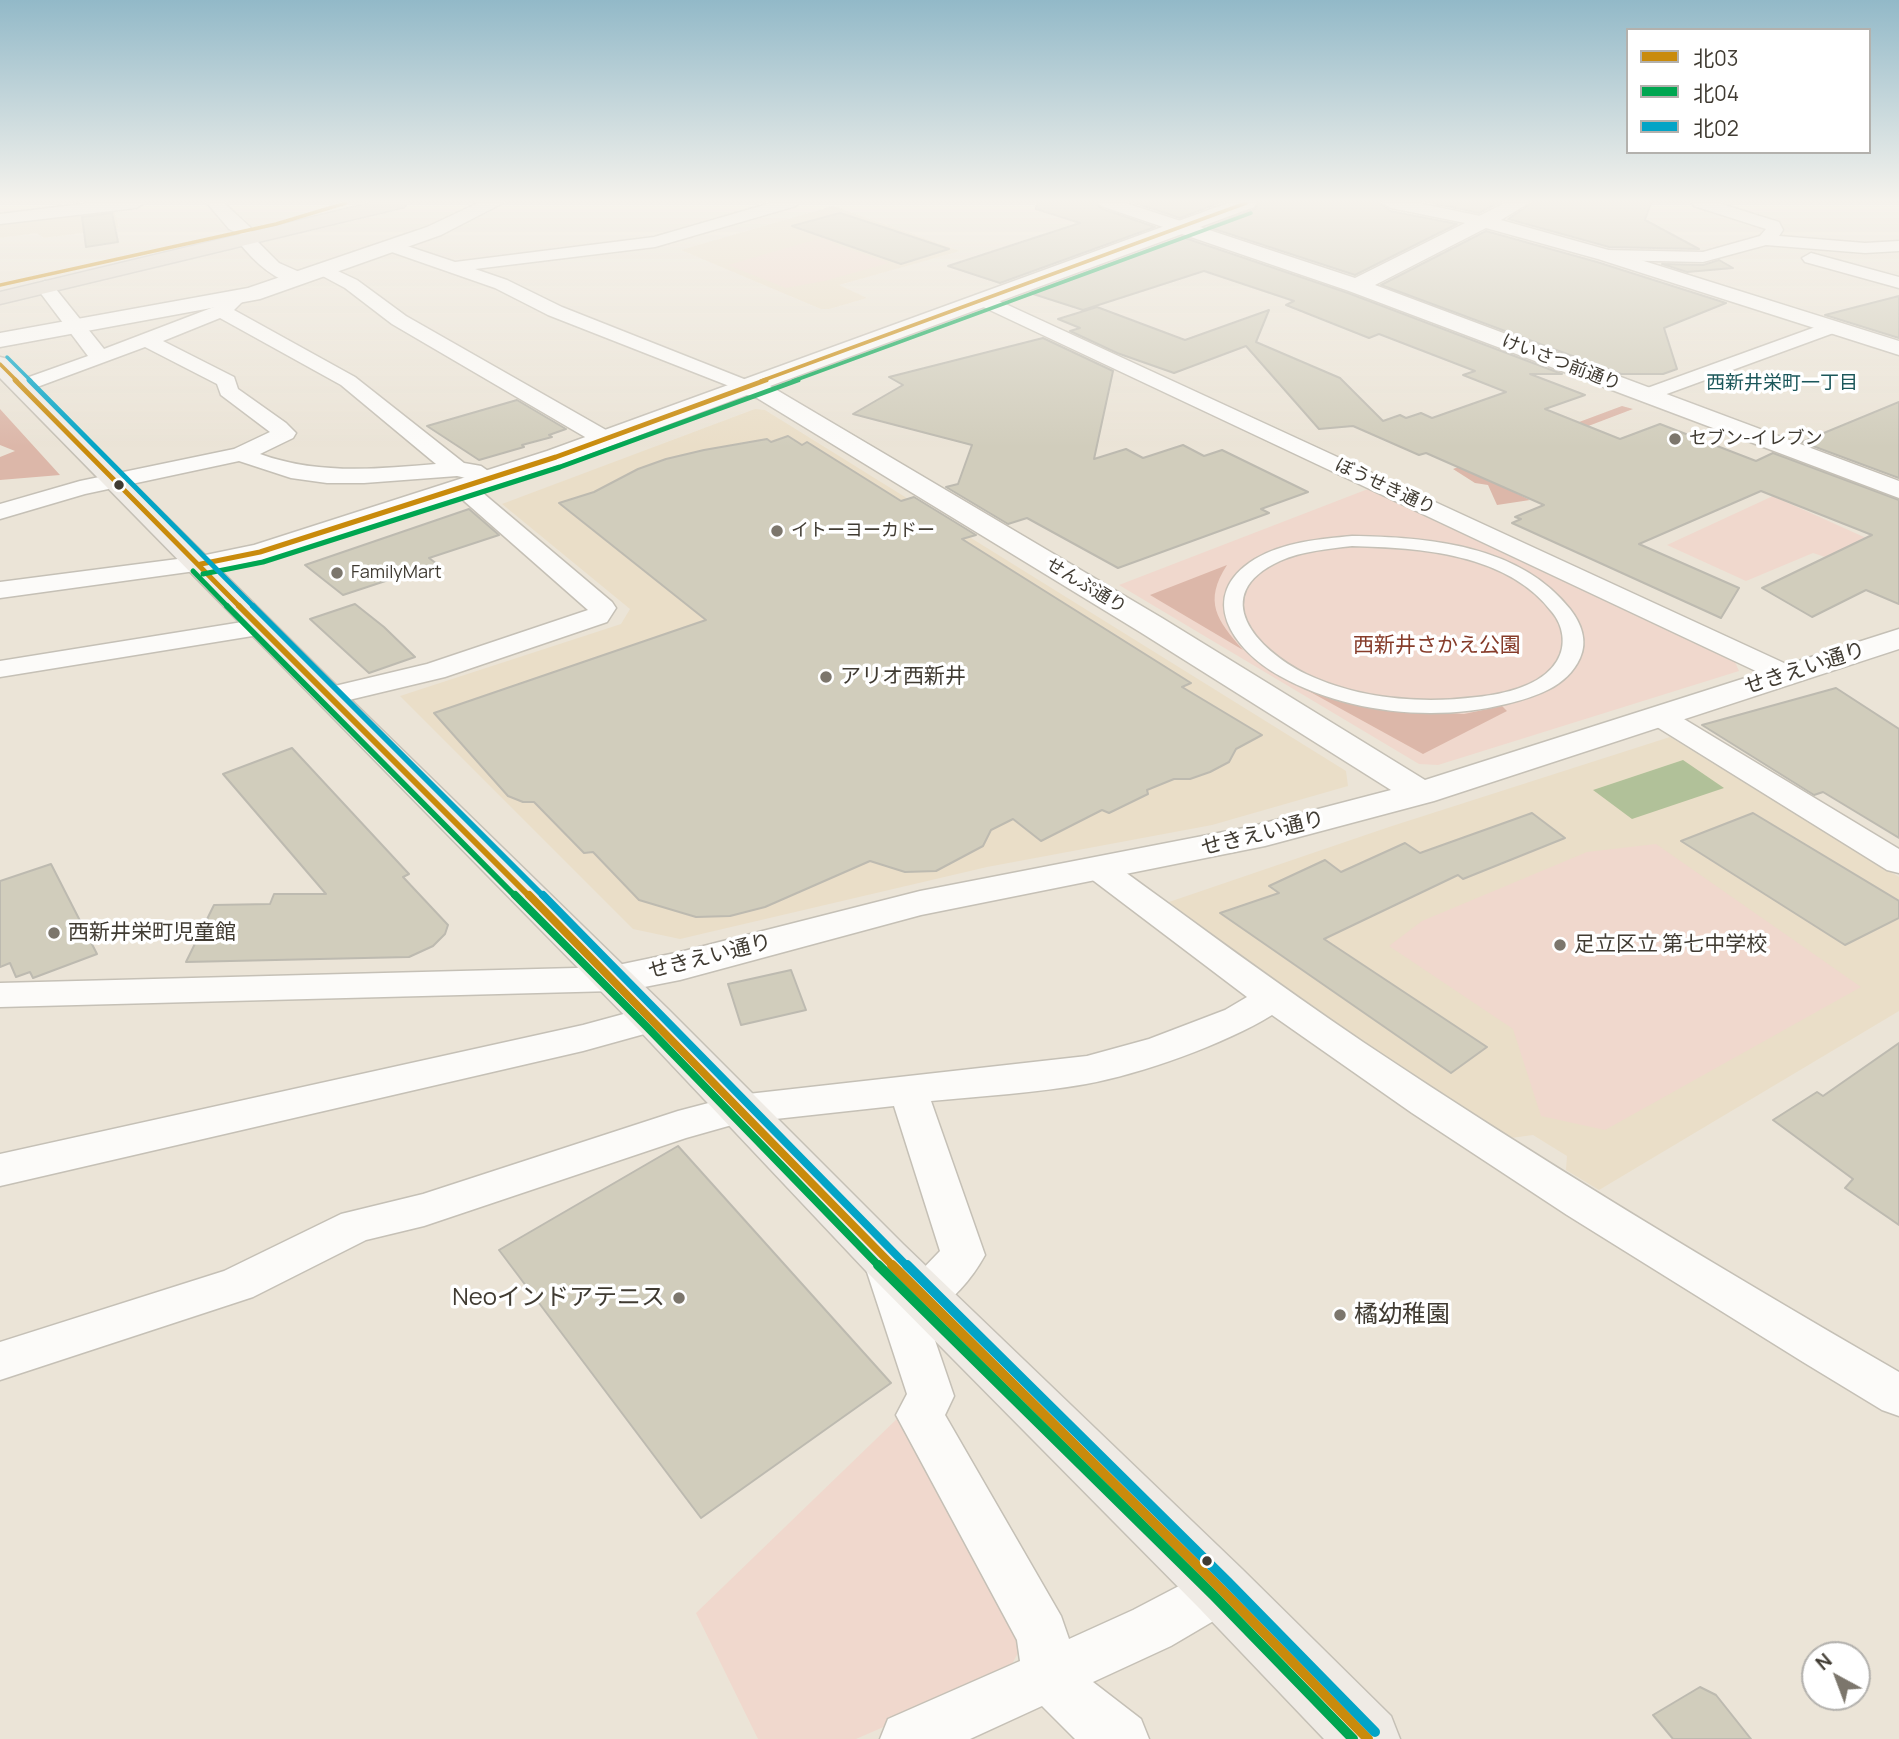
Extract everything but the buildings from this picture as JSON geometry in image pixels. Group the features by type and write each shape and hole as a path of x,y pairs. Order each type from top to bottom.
{"main road":[{"path":"0,298 56,284"},
{"path":"0,364 14,390 116,481 201,564 328,696 614,979 884,1258 1221,1589 1368,1739"}],"street":[{"path":"0,340 239,297 279,284"},
{"path":"351,284 399,320 605,439"},
{"path":"501,284 555,311 747,387"},
{"path":"241,454 271,466 308,474 489,480 1027,284"},
{"name":"けいさつ前通り","path":"1351,284 1899,491"},
{"path":"1357,286 1361,284"},
{"path":"1697,284 1899,348"},
{"path":"45,287 100,358"},
{"path":"14,390 221,311 239,297"},
{"name":"ぼうせき通り","path":"984,300 1787,674"},
{"path":"221,311 348,381 603,608 598,617 435,671 328,696"},
{"path":"1646,395 1832,327"},
{"path":"0,512 116,481 241,454 285,433 262,413 250,409 228,391 227,381 186,358 146,341"},
{"name":"せんぷ通り","path":"747,387 766,393 1421,793"},
{"path":"0,590 201,564 260,552 460,478"},
{"path":"1352,541 1414,543 1475,557 1527,580 1562,610 1571,626 1573,643 1569,659 1557,674 1534,689 1503,699 1465,706 1379,702 1338,692 1301,679 1270,662 1248,643 1235,623 1232,604 1238,586 1252,570 1273,557 1323,544 1352,541"},
{"path":"0,669 261,627"},
{"name":"せきえい通り","path":"614,979 680,966 920,903 1252,838 1421,793 1899,639"},
{"path":"1660,716 1899,863"},
{"path":"1098,869 1273,998 1461,1125 1587,1206 1899,1396"},
{"path":"0,995 614,979"},
{"path":"0,1361 238,1284 356,1226 424,1210 678,1126 739,1109 1087,1070 1161,1049 1238,1019 1273,998"},
{"path":"0,1170 583,1038 653,1019"},
{"path":"908,1090 963,1255 924,1297"},
{"path":"884,1258 931,1396 919,1415 1042,1634 1049,1674 1083,1711 1121,1739"},
{"path":"908,1739 1152,1628 1221,1589"}],"shaded area":[{"path":"762,284 842,284 839,285 867,298 821,309"},
{"path":"1622,406 1633,409 1470,471 1530,500 1497,505 1488,485 1475,483 1453,469"},
{"path":"0,409 60,475 0,480 0,457 15,451 0,445"},
{"name":"アリオ西新井","path":"755,409 765,410 1346,771 1348,786 1212,825 987,867 680,939 633,929 400,696 621,624 630,609 502,504"},
{"path":"1227,565 1216,590 1216,610 1226,629 1243,650 1150,595"},
{"path":"1294,683 1401,710 1464,714 1502,706 1507,711 1423,754"},
{"name":"足立区立 第七中学校","path":"1670,737 1899,877 1899,1011 1599,1190 1566,1170 1567,1156 1533,1135 1511,1138 1436,1098 1274,989 1169,902 1389,827"},
{"path":"1683,760 1724,788 1632,819 1593,790"}],"green space":[{"path":"776,284 807,284 786,288"},
{"name":"西新井さかえ公園","path":"1368,489 1735,662 1739,671 1438,765 1419,764 1119,585"},
{"path":"1773,496 1886,547 1852,566 1813,553 1746,581 1667,545"},
{"path":"1656,844 1861,987 1605,1130 1541,1116 1513,1029 1389,946 1422,921 1587,852"},
{"path":"903,1413 1024,1642 1007,1673 856,1739 758,1739 696,1613"}],"transit line":[{"name":"北03","path":"201,564 260,552 556,457 1026,284"},
{"name":"北04","path":"203,574 263,562 560,467 1057,284"},
{"name":"北02","path":"7,357 335,689 660,1012 892,1251 1228,1582 1375,1732"},
{"name":"北03","path":"0,364 328,696 653,1019 885,1258 1221,1589 1368,1739"},
{"name":"北04","path":"193,571 321,703 646,1026 878,1265 1214,1596 1353,1739"}],"place":[{"name":"セブン-イレブン","path":"1675,439"},
{"name":"イトーヨーカドー","path":"777,531"},
{"name":"FamilyMart","path":"337,573"},
{"name":"アリオ西新井","path":"826,677"},
{"name":"西新井栄町児童館","path":"54,933"},
{"name":"足立区立 第七中学校","path":"1560,945"},
{"name":"Neoインドアテニス","path":"679,1298"},
{"name":"橘幼稚園","path":"1340,1315"}],"district":[{"name":"西新井栄町一丁目","path":"1782,384"}]}
